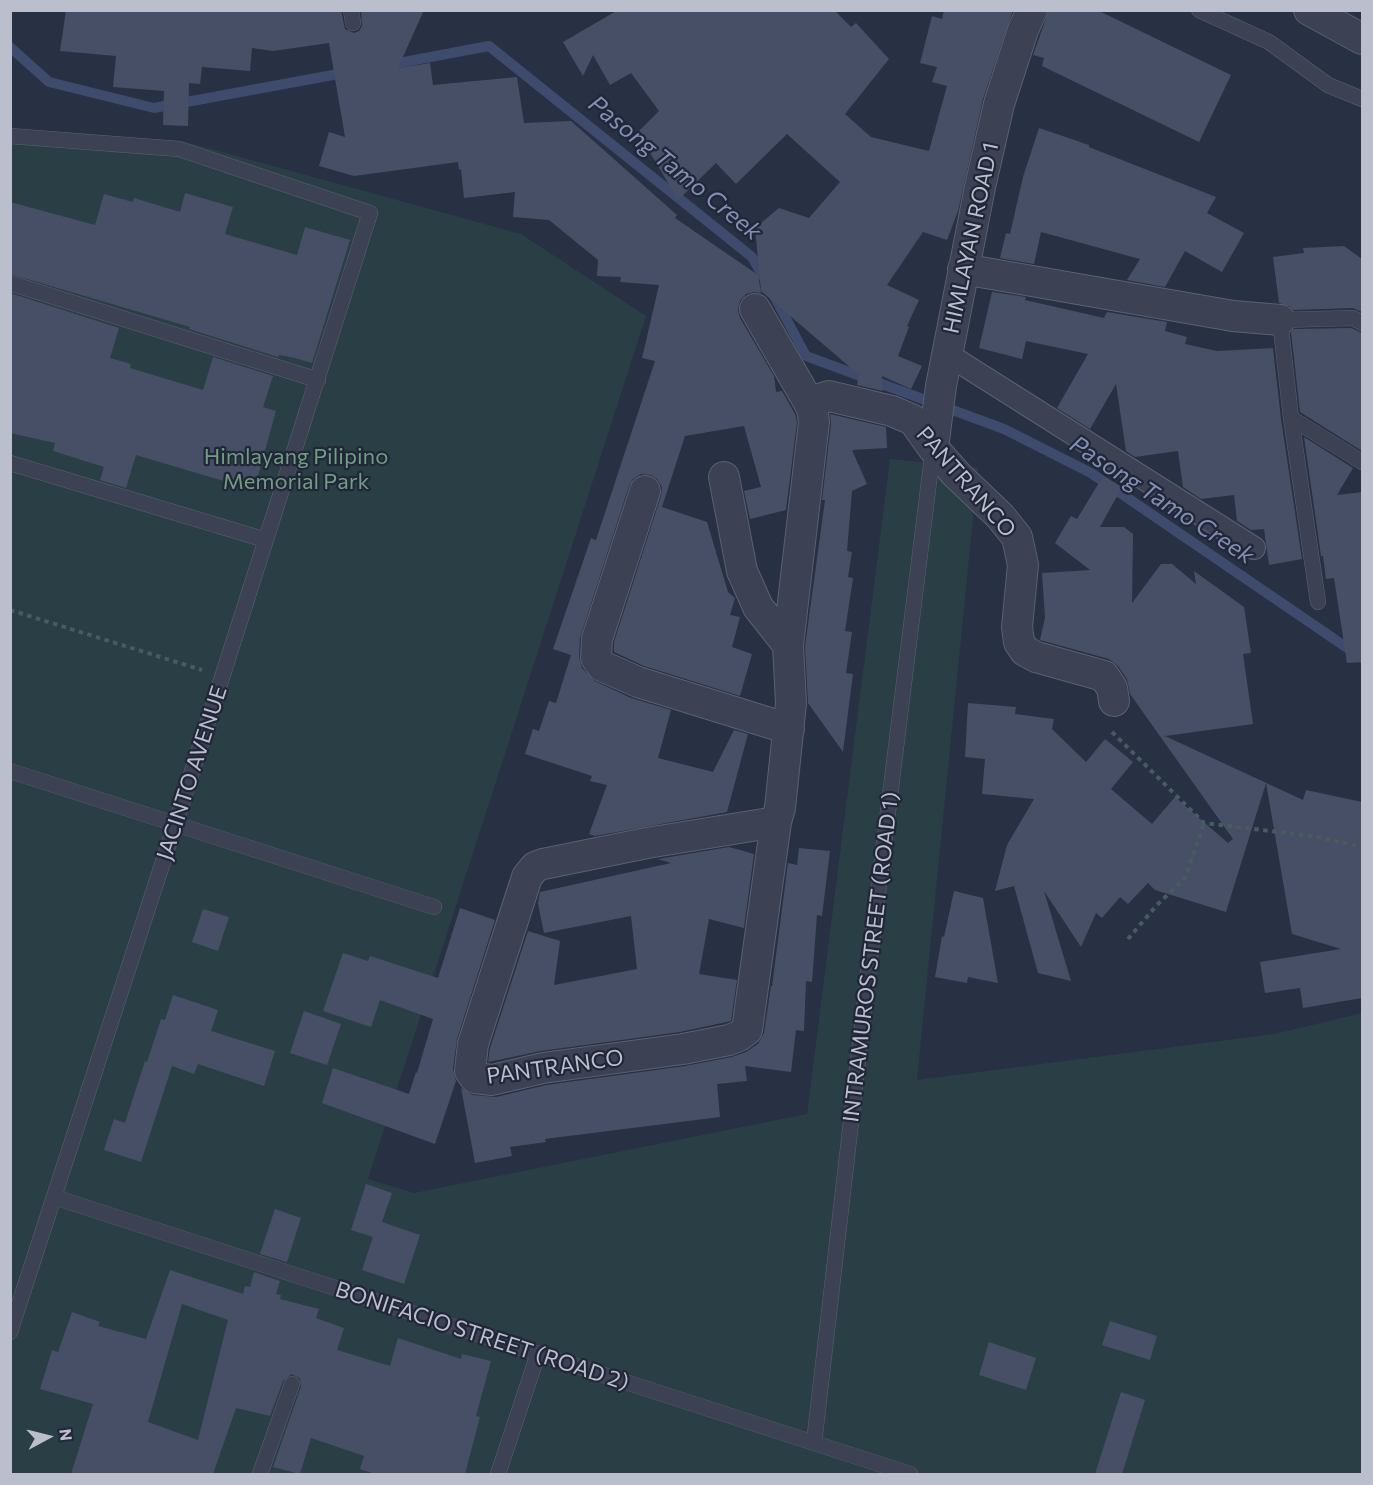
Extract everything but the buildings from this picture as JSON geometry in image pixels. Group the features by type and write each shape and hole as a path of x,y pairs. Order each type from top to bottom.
{"street":[{"name":"HIMLAYAN ROAD 1","path":"932,459 939,396 980,187 999,104 1023,30 1032,10"},
{"path":"1309,10 1362,39"},
{"path":"963,268 1233,316 1280,320"},
{"path":"755,309 812,408"},
{"path":"947,354 1254,548"},
{"name":"PANTRANCO","path":"776,822 647,843 536,867 527,877 473,1044 470,1071 475,1078 492,1080 543,1068 683,1049 729,1040 747,1030 776,822 780,808 791,703 788,645 814,422 812,408 820,399 829,396 892,411 913,420 932,459 957,475 1000,516 1017,537 1023,565 1017,627 1019,642 1025,651 1036,657 1104,676 1112,688 1114,701"},
{"path":"724,477 742,571 758,607 788,645"},
{"path":"645,491 597,639 596,658 602,666 638,682 789,729"}],"lane":[{"path":"1199,10 1226,16 1269,42 1328,85 1362,99"},
{"name":"JACINTO AVENUE","path":"10,136 179,149 370,213 223,676 10,1332"},
{"path":"10,283 318,380"},
{"path":"1318,602 1291,418 1280,320 1353,318 1362,323"},
{"path":"1291,418 1362,462"},
{"name":"INTRAMUROS STREET (ROAD 1)","path":"814,1443 870,957 932,459"},
{"path":"10,463 266,540"},
{"path":"10,771 434,907"},
{"name":"BONIFACIO STREET (ROAD 2)","path":"54,1197 910,1474"},
{"path":"498,1474 538,1354"},
{"path":"260,1474 292,1384"}],"path":[{"path":"10,610 223,676"},
{"path":"1114,701 1108,728 1204,823 1312,836 1362,847"},
{"path":"1128,939 1157,905 1185,878 1204,823"}],"green space":[{"name":"Himlayang Pilipino Memorial Park","path":"10,131 182,141 521,234 646,316 368,1179 414,1193 807,1114 890,459 978,468 917,1080 1274,1034 1362,1013 1362,1474 11,1474"}],"waterway":[{"name":"Pasong Tamo Creek","path":"388,65 489,46 752,257 765,280"},
{"name":"Pasong Tamo Creek","path":"10,47 49,82 154,108 349,72"},
{"name":"Pasong Tamo Creek","path":"773,294 806,356 1004,429 1091,473 1362,658"}]}
